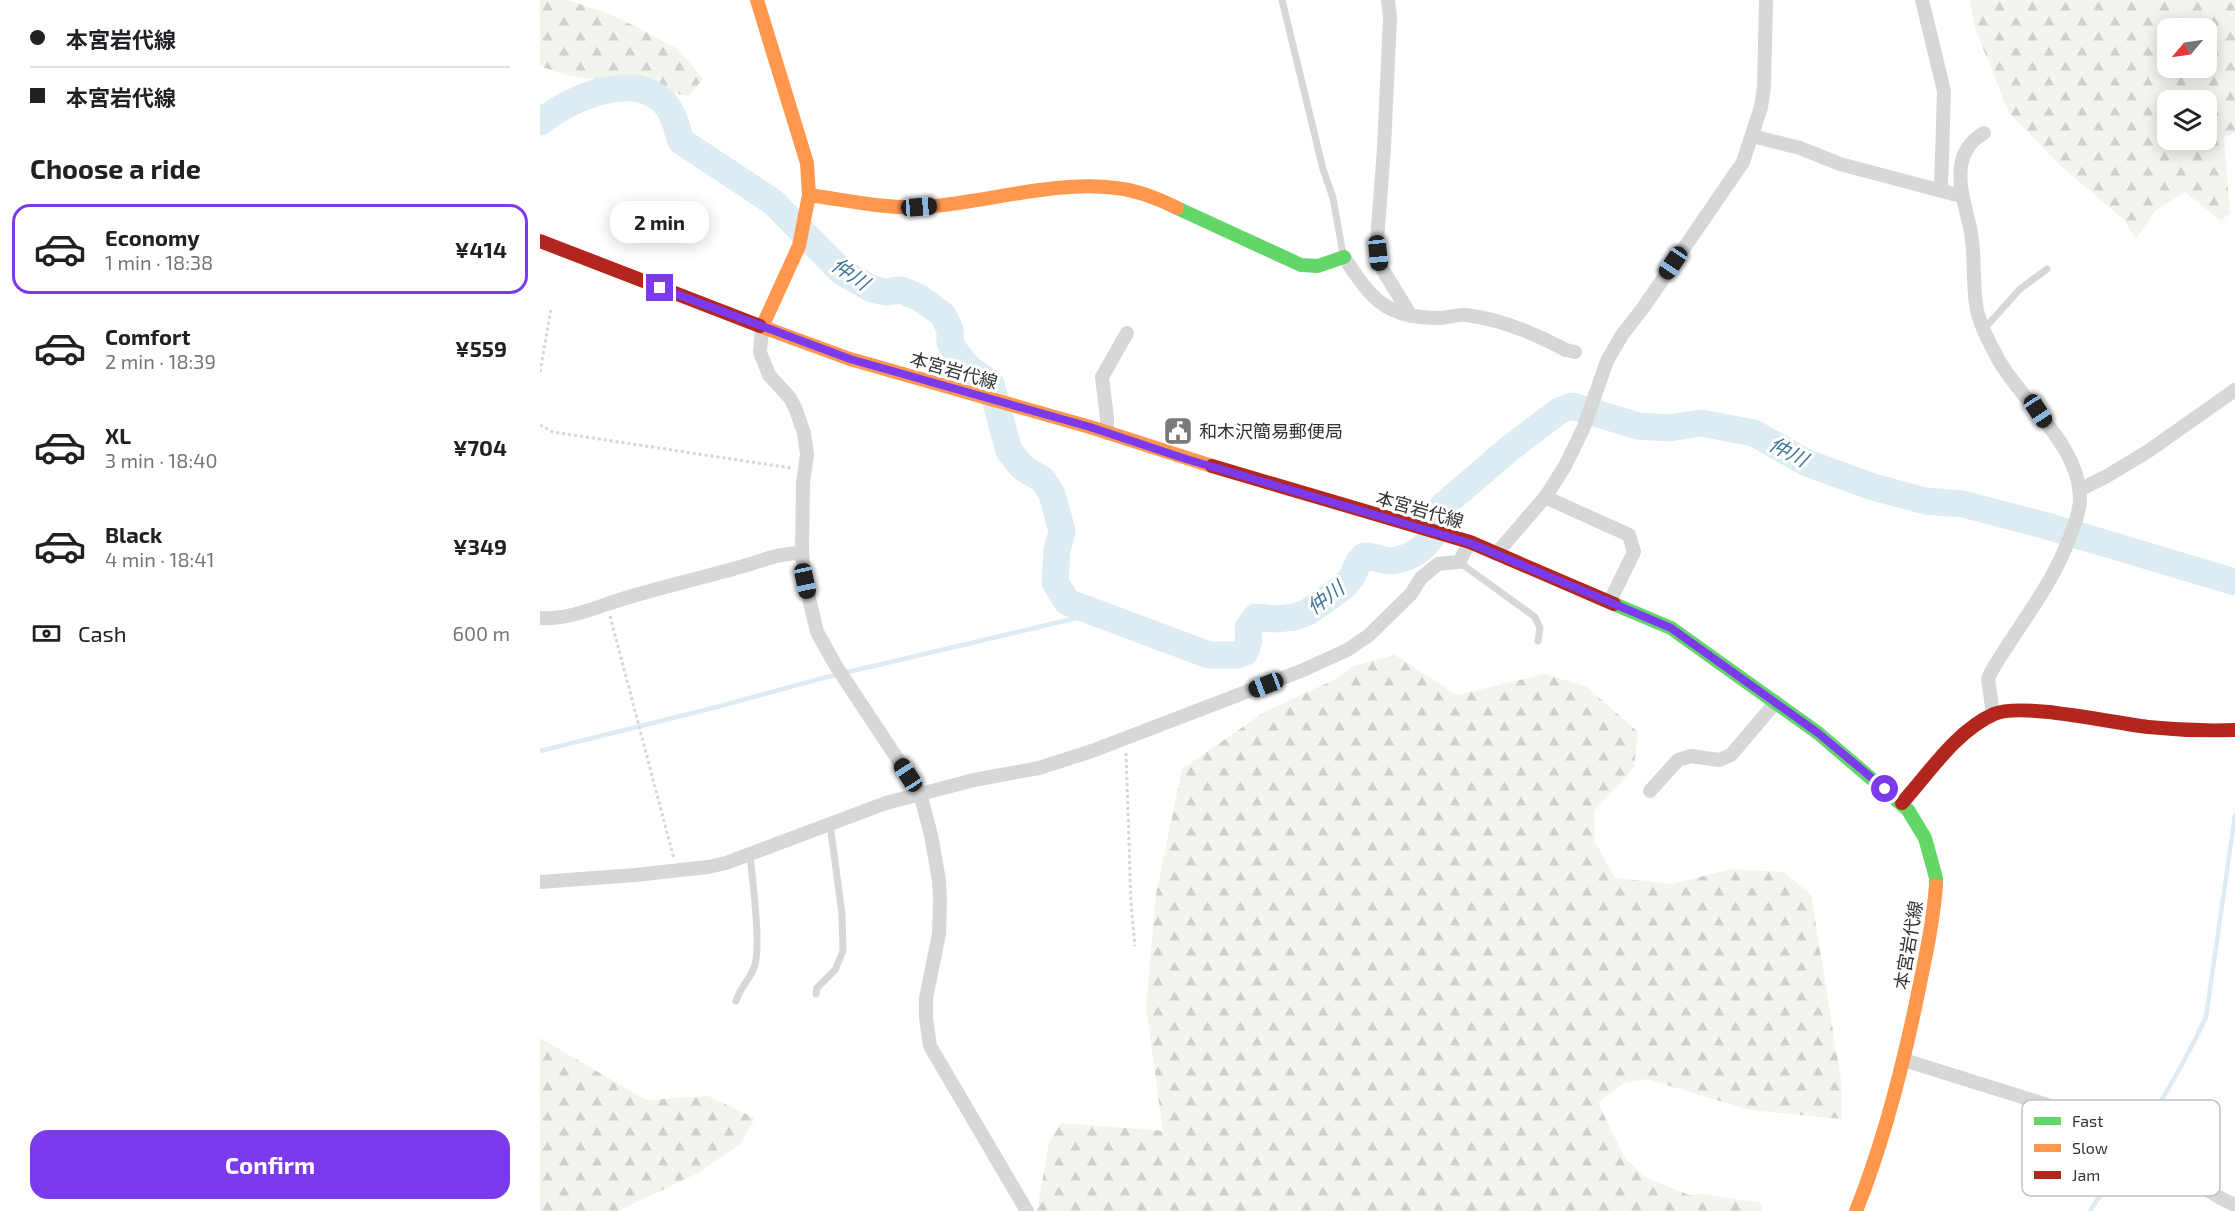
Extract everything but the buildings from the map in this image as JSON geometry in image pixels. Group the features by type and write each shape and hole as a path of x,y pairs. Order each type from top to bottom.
{"main road":[{"path":"757,0 807,163 809,195 799,246 762,327"},
{"path":"809,195 898,207 919,207 962,204 1006,195 1090,186 1119,188 1165,202 1301,265 1318,266 1344,257"},
{"name":"本宮岩代線","path":"540,241 850,359 1107,433 1186,459 1470,543 1671,628 1776,702 1818,733 1902,803 1925,838 1936,878 1933,922 1904,1060 1874,1166 1856,1211"},
{"path":"1902,803 1962,738 1993,714 2010,710 2085,716 2201,732 2235,730"}],"street":[{"path":"1388,0 1390,18 1377,241 1380,265 1411,316"},
{"path":"1496,554 1545,497 1578,443 1593,397 1612,352 1622,335 1725,191 1743,162 1764,87 1766,0"},
{"path":"1922,0 1944,91 1941,189"},
{"path":"1984,132 1968,146 1962,163 1961,196 1973,242 1976,306 1984,329 2000,361 2063,449 2077,477 2079,490 2078,513 2064,553 2047,585 1988,679 1993,714"},
{"path":"1752,136 1800,148 1840,164 1961,196"},
{"path":"1344,257 1372,296 1388,309 1411,316 1442,318 1463,315 1484,318 1504,323 1566,350 1575,351"},
{"path":"762,327 760,353 769,375 790,398 804,433 807,454 801,528 802,553 805,581 817,632 836,666 920,793 931,835 939,880 940,902 939,934 926,998 930,1046 1027,1211"},
{"path":"1107,433 1102,377 1127,333"},
{"path":"2079,490 2147,452 2235,390"},
{"path":"1545,497 1629,536 1634,552 1610,601"},
{"path":"540,882 708,867 920,793 1039,768 1125,739 1301,671 1347,650 1380,626 1411,594 1421,578 1429,571 1438,564 1447,565 1459,562 1470,543"},
{"path":"540,618 572,615 657,588 741,567 764,558 785,553 802,553"},
{"path":"1650,791 1678,760 1691,756 1719,760 1731,755 1776,702"},
{"path":"1904,1060 2032,1100"},
{"path":"2219,1196 2235,1205"}],"lane":[{"path":"1282,0 1323,169 1333,198 1344,257"},
{"path":"1984,329 2020,289 2047,269"},
{"path":"1459,562 1535,617 1540,628 1538,641"},
{"path":"816,994 817,988 835,970 843,951 842,914 830,824"},
{"path":"736,1001 742,985 754,968 756,954 750,854"}],"path":[{"path":"540,372 551,308"},
{"path":"540,425 553,432 805,470"},
{"path":"607,604 676,869"},
{"path":"1125,739 1131,903 1135,946"}],"green space":[{"path":"540,0 567,0 604,12 637,27 678,49 703,79 689,96 563,74 540,66"},
{"path":"1970,0 2235,0 2235,133 2224,136 2230,213 2221,221 2185,192 2156,210 2136,239 2123,219 2062,167 2009,113 1975,28"},
{"path":"1395,655 1457,695 1545,674 1587,687 1638,732 1634,768 1594,811 1595,843 1615,878 1673,884 1731,869 1784,872 1811,895 1841,1080 1842,1119 1750,1110 1647,1079 1624,1083 1598,1103 1625,1158 1645,1177 1689,1195 1701,1194 1762,1203 1761,1211 1037,1211 1049,1143 1061,1123 1163,1131 1146,1007 1156,895 1182,769 1266,711 1338,678 1353,666"},
{"path":"540,1038 646,1100 708,1096 755,1118 740,1144 698,1173 618,1211 540,1211"}],"waterway":[{"name":"仲川","path":"540,122 569,104 604,91 621,88 638,89 654,95 670,110 681,141 773,202 842,272 872,289 886,292 901,290 920,298 943,315 950,330 950,343 957,354 970,369 991,384 1009,451 1022,467 1043,480 1052,494 1062,531 1057,550 1055,582 1067,602 1209,655 1237,655 1245,652 1249,641 1248,628 1256,617 1275,619 1295,617 1308,612 1343,587 1352,577 1364,556 1391,561 1410,556 1418,551 1431,538 1438,521 1438,512 1445,504 1509,449 1559,411 1572,406 1638,426 1669,428 1701,423 1754,433 1807,463 1873,487 1925,501 1963,504 2047,526 2235,582"},
{"path":"540,751 823,678 1085,616 1067,602"},
{"path":"2161,1100 2206,1017 2235,815"},
{"path":"2090,1211 2100,1196"}],"traffic: fast":[{"path":"1177,208 1301,265 1318,266 1344,257"},
{"path":"1614,604 1671,628 1818,733 1908,810 1925,838 1936,885"}],"traffic: slow":[{"path":"757,0 807,163 809,195 799,246 762,327"},
{"path":"809,195 880,205 922,207 1044,189 1092,186 1131,191 1177,208"},
{"path":"760,326 850,359 1090,427 1212,466"},
{"path":"1856,1211 1883,1134 1904,1056 1928,944 1936,885"}],"traffic: jam":[{"path":"540,241 760,326"},
{"path":"1212,466 1470,542 1614,604"},
{"path":"1902,803 1967,731 1980,721 2007,711 2025,710 2068,714 2159,728 2235,730"}],"place":[{"name":"和木沢簡易郵便局","path":"1178,431"}],"route":[{"path":"660,288 850,359 1090,427 1186,459 1470,543 1671,628 1818,733 1885,789"}]}
